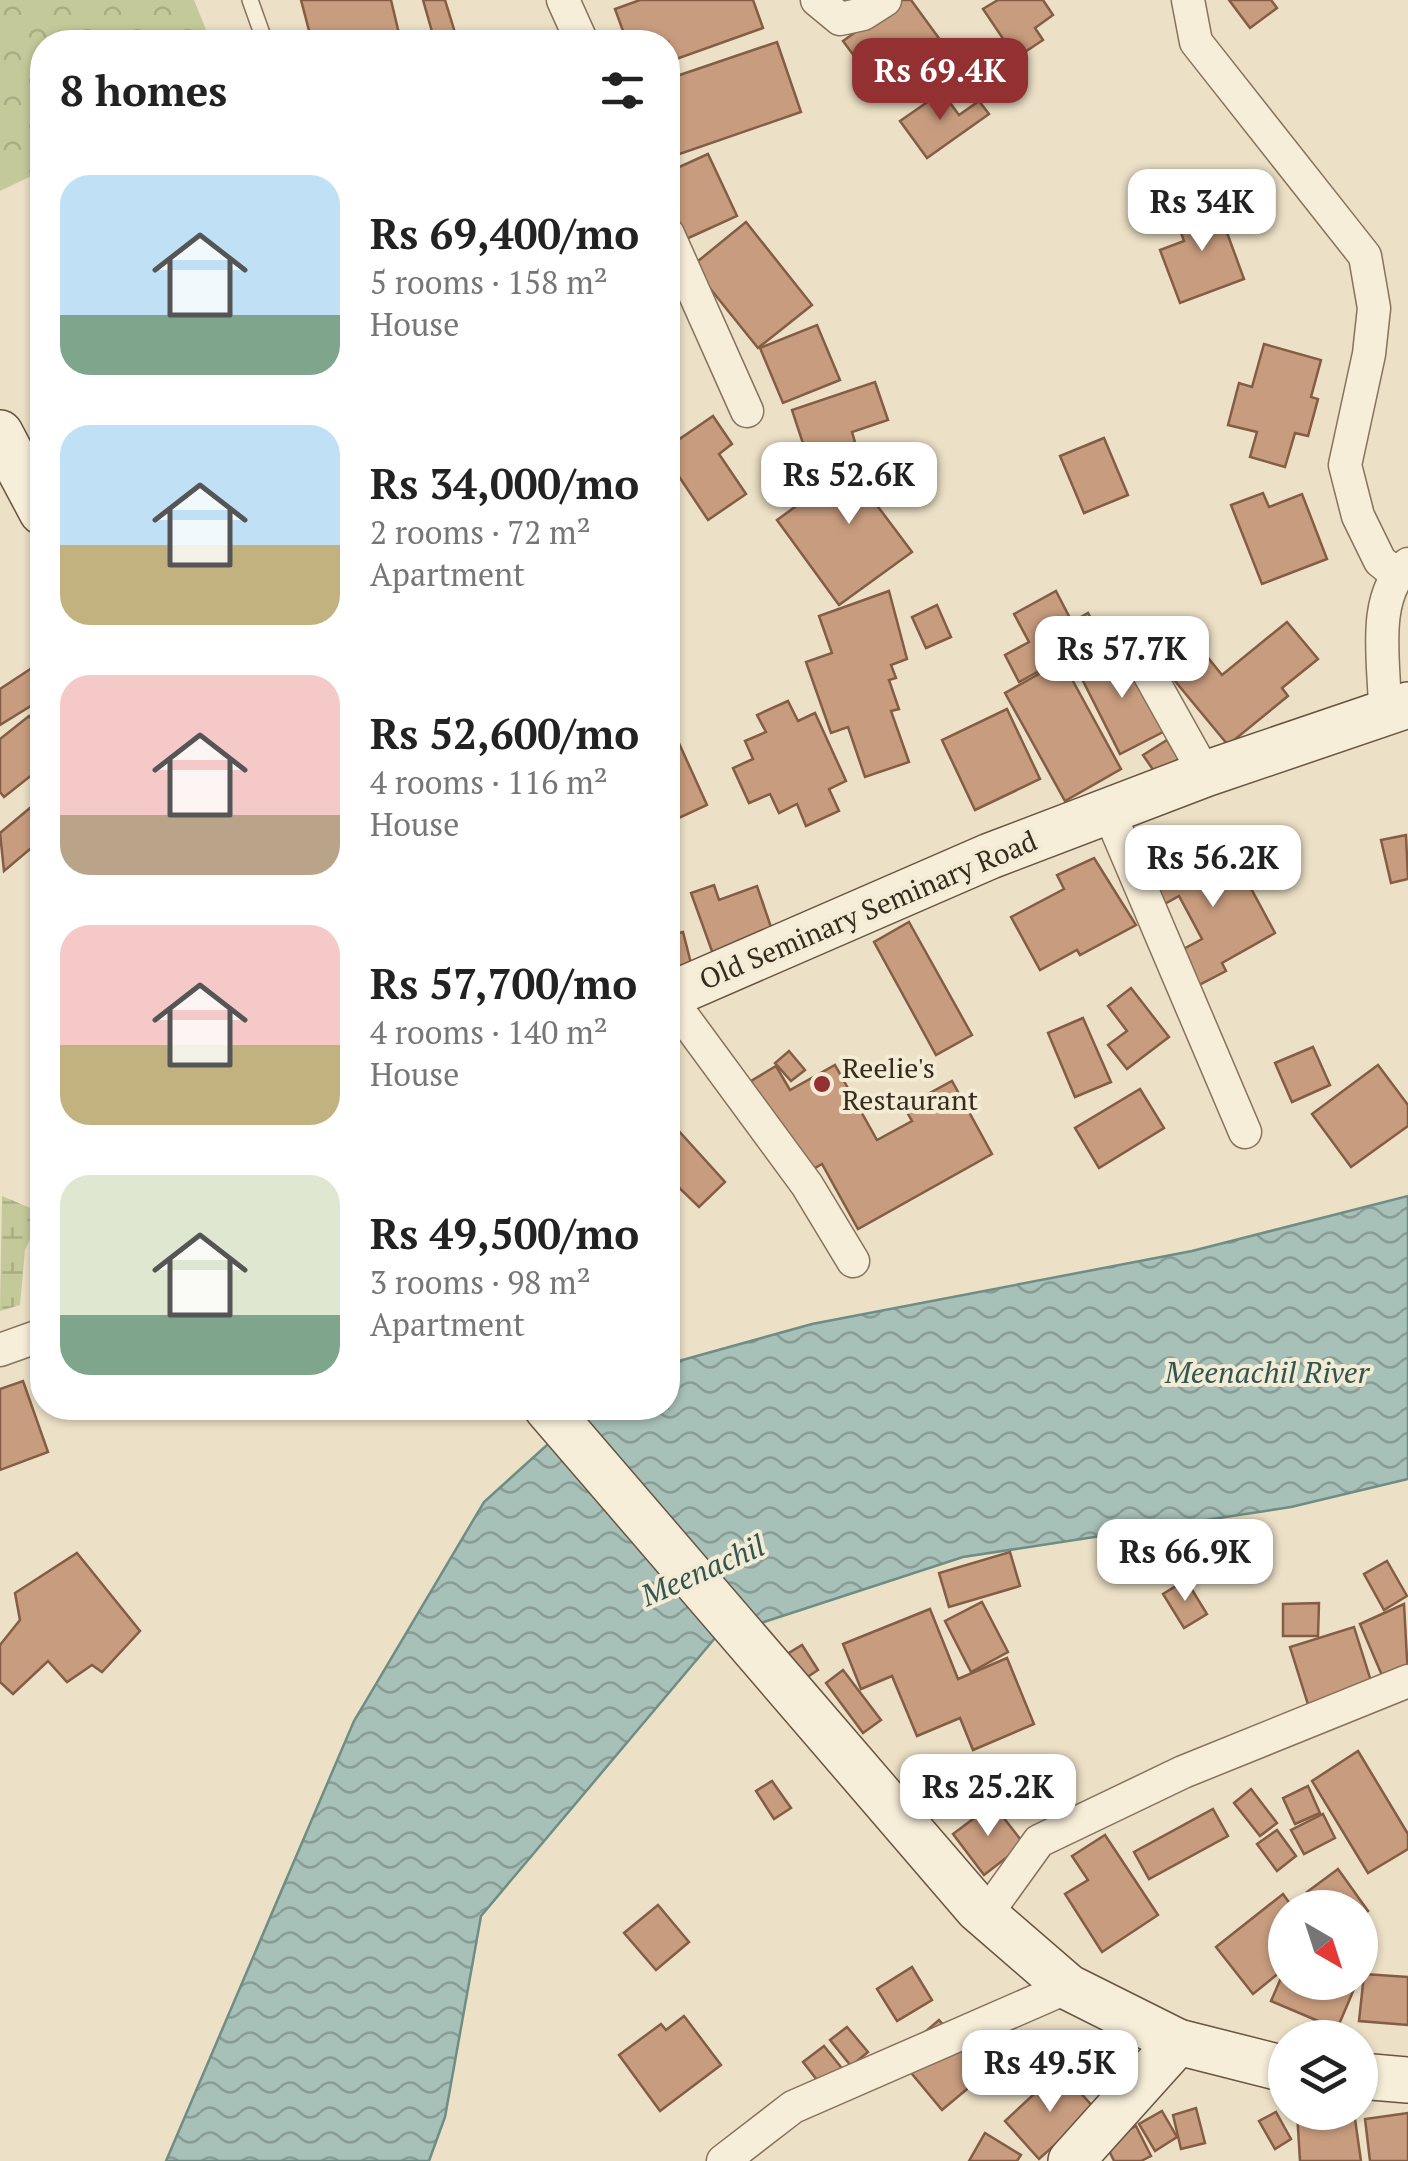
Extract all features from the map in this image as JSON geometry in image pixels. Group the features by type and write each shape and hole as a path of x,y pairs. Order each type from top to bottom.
{"main road":[{"path":"0,433 30,489"},
{"name":"Old Seminary Seminary Road","path":"680,991 858,911 1108,810 1397,708"},
{"path":"557,1420 982,1913 1068,1987 1178,2042 1268,2065"},
{"path":"1071,2161 1178,2042"},
{"path":"1378,2078 1408,2080"}],"street":[{"path":"563,0 577,30"},
{"path":"817,0 840,19 863,14 885,0"},
{"path":"1188,0 1196,42 1364,256 1374,308 1370,354 1345,464 1358,516 1380,561 1402,569 1384,606 1397,708"},
{"path":"680,261 747,410"},
{"path":"1138,654 1205,774"},
{"path":"1108,810 1245,1132"},
{"path":"680,1012 807,1185 853,1261"},
{"path":"0,1350 30,1339"},
{"path":"982,1913 1039,1841 1183,1772 1408,1681"},
{"path":"723,2161 793,2107 1068,1987"}],"lane":[{"path":"250,0 261,30"}],"green space":[{"path":"0,0 194,0 206,30 30,30 30,177 0,191"},
{"path":"2,1196 30,1208 30,1239 25,1250 20,1305 0,1311"}],"water":[{"name":"Meenachil River","path":"1408,1196 1408,1479 1291,1507 963,1557 715,1638 481,1916 445,2117 429,2161 166,2161 354,1721 484,1502 575,1420 680,1420 680,1361 812,1324 1192,1251"}],"building":[{"path":"301,0 391,0 398,30 309,30"},
{"path":"423,0 445,0 454,30 432,30"},
{"path":"640,0 753,0 763,28 680,58 680,30 623,30 615,9"},
{"path":"900,0 911,0 949,52 916,76 900,53 869,76 843,41"},
{"path":"998,0 1043,0 1053,15 1035,28 1043,40 1016,58 983,9"},
{"path":"1229,0 1271,0 1277,8 1250,28"},
{"path":"777,42 801,112 680,154 680,75"},
{"path":"942,92 959,115 979,101 989,114 927,158 900,121"},
{"path":"708,154 737,216 684,240 680,231 680,167"},
{"path":"1215,200 1244,279 1180,303 1160,250 1184,241 1175,216"},
{"path":"746,222 812,305 758,348 692,266"},
{"path":"817,325 840,380 783,403 760,348"},
{"path":"1264,344 1321,360 1311,397 1318,399 1308,436 1295,433 1285,467 1250,457 1257,432 1228,425 1239,383 1252,387"},
{"path":"875,382 888,420 852,432 857,449 810,465 792,410"},
{"path":"713,416 732,444 719,454 746,494 708,520 680,478 680,439"},
{"path":"1104,438 1128,495 1084,513 1060,456"},
{"path":"879,446 906,483 876,504 912,552 839,605 777,520"},
{"path":"1263,493 1269,507 1302,494 1327,559 1262,584 1231,505"},
{"path":"889,591 907,659 891,665 896,678 889,680 899,709 891,711 909,762 865,777 848,727 831,733 806,662 832,653 819,616"},
{"path":"1056,591 1072,622 1088,613 1101,637 1019,682 1005,655 1029,642 1014,614"},
{"path":"937,605 951,637 926,648 912,617"},
{"path":"1287,622 1318,659 1282,688 1288,696 1228,745 1170,675 1201,649 1222,675"},
{"path":"1124,649 1165,731 1120,754 1078,671"},
{"path":"1062,661 1121,769 1065,801 1005,693"},
{"path":"30,669 30,706 0,725 0,689"},
{"path":"788,701 798,721 815,713 846,781 829,789 839,811 806,826 797,804 779,813 770,794 749,803 733,768 753,759 745,741 766,732 757,715"},
{"path":"1007,709 1040,779 975,810 942,740"},
{"path":"30,717 30,776 4,797 0,792 0,739"},
{"path":"1167,740 1181,762 1158,777 1143,755"},
{"path":"680,745 707,805 680,817"},
{"path":"30,808 30,849 4,871 0,833"},
{"path":"1406,835 1408,879 1391,883 1381,840"},
{"path":"1211,843 1222,864 1234,857 1275,933 1222,963 1226,971 1195,987 1176,953 1202,939 1179,896 1161,906 1147,877"},
{"path":"1094,858 1136,925 1080,955 1077,950 1040,970 1011,917 1064,889 1057,875"},
{"path":"714,885 719,900 757,886 773,933 713,954 691,893"},
{"path":"909,922 972,1035 936,1055 874,942"},
{"path":"683,932 694,975 680,979"},
{"path":"1131,988 1169,1037 1127,1069 1108,1045 1127,1031 1108,1006"},
{"path":"1083,1018 1111,1082 1075,1097 1048,1033"},
{"path":"1313,1047 1330,1085 1292,1102 1275,1063"},
{"path":"789,1051 805,1070 791,1081 775,1063"},
{"path":"835,1065 877,1140 912,1121 904,1107 952,1081 992,1154 858,1229 822,1164 803,1175 751,1081 776,1066 790,1090"},
{"path":"1378,1065 1408,1105 1408,1126 1351,1167 1312,1114"},
{"path":"1140,1089 1164,1128 1099,1168 1075,1128"},
{"path":"680,1132 725,1182 699,1207 680,1189"},
{"path":"23,1381 30,1401 30,1420 37,1420 48,1452 0,1470 0,1389"},
{"path":"1010,1552 1020,1586 949,1607 939,1573"},
{"path":"77,1553 140,1631 102,1672 92,1665 67,1682 48,1661 13,1694 0,1682 0,1645 20,1620 15,1593"},
{"path":"1387,1561 1407,1596 1384,1610 1364,1574"},
{"path":"1186,1580 1207,1614 1184,1628 1163,1594"},
{"path":"982,1602 1008,1652 971,1672 945,1621"},
{"path":"1319,1603 1318,1636 1283,1636 1283,1604"},
{"path":"1404,1604 1408,1677 1387,1687 1360,1624"},
{"path":"930,1609 958,1679 1007,1658 1034,1724 973,1750 960,1718 917,1736 892,1676 861,1689 843,1644"},
{"path":"1354,1627 1375,1694 1311,1714 1290,1647"},
{"path":"802,1645 818,1670 800,1682 784,1656"},
{"path":"843,1670 881,1720 863,1733 826,1683"},
{"path":"1358,1751 1408,1834 1408,1849 1368,1873 1312,1781"},
{"path":"772,1781 791,1808 774,1819 756,1791"},
{"path":"1308,1786 1320,1813 1295,1824 1283,1798"},
{"path":"1251,1789 1277,1823 1260,1836 1234,1803"},
{"path":"993,1804 1024,1844 984,1875 953,1834"},
{"path":"1213,1809 1228,1836 1149,1879 1134,1852"},
{"path":"1323,1814 1335,1838 1304,1854 1291,1830"},
{"path":"1277,1830 1296,1856 1277,1871 1257,1844"},
{"path":"1105,1835 1158,1915 1102,1952 1065,1894 1088,1880 1072,1856"},
{"path":"1338,1869 1353,1890 1310,1890"},
{"path":"658,1905 689,1942 656,1970 624,1933"},
{"path":"1268,1906 1268,1982 1253,1994 1216,1947"},
{"path":"912,1967 932,2000 897,2021 877,1989"},
{"path":"1378,1975 1408,1977 1408,2025 1359,2020 1361,2000 1378,2000"},
{"path":"1349,2000 1341,2020 1316,2020 1271,2001"},
{"path":"684,2016 721,2065 660,2111 619,2055 661,2024 666,2030"},
{"path":"939,2020 985,2074 942,2110 897,2056"},
{"path":"847,2027 868,2052 851,2066 830,2040"},
{"path":"824,2046 845,2072 824,2089 803,2062"},
{"path":"1060,2070 1095,2109 1039,2159 1005,2121"},
{"path":"1196,2108 1205,2143 1181,2149 1173,2115"},
{"path":"1162,2111 1177,2137 1155,2151 1139,2124"},
{"path":"1408,2113 1408,2161 1370,2161 1366,2130 1378,2130 1378,2117"},
{"path":"1268,2116 1268,2130 1286,2130 1291,2139 1275,2149 1259,2121"},
{"path":"1136,2126 1151,2156 1141,2161 1114,2161 1105,2142"},
{"path":"1298,2130 1357,2130 1361,2161 1300,2161"},
{"path":"985,2133 1021,2155 1017,2161 969,2161"}],"place":[{"name":"Reelie's Restaurant","path":"822,1084"}],"water label":[{"name":"Meenachil","path":"703,1571"}]}
